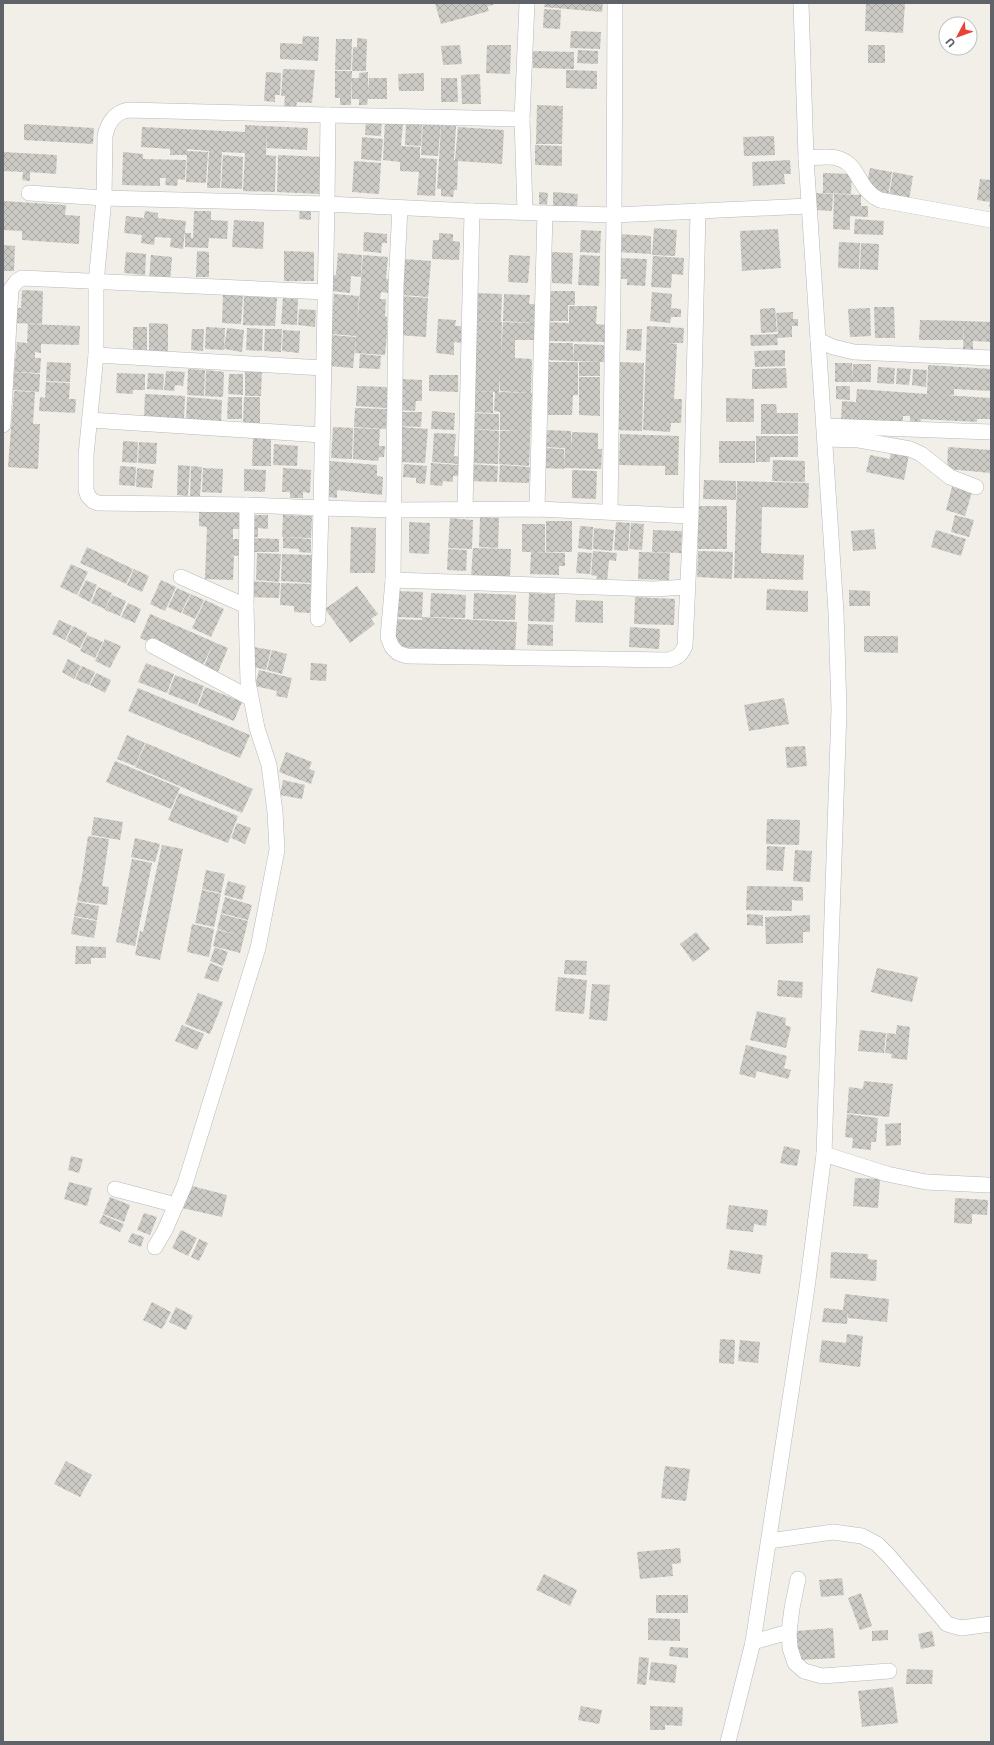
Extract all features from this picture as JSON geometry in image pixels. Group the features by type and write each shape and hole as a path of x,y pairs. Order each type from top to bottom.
{"street":[{"path":"525,212 522,119 527,3"},
{"path":"610,512 615,3"},
{"path":"728,1742 753,1642 807,1288 824,1154 839,710 836,612 808,206 801,3"},
{"path":"522,119 128,110 119,112 111,120 107,127 105,136 104,198 96,283 96,355 86,455 86,490 88,496 93,501 98,503 394,510 537,509 691,516"},
{"path":"318,619 328,115"},
{"path":"806,158 840,159 855,170 860,183 871,196 880,200 991,220"},
{"path":"29,193 104,198 327,204 472,211 614,215 808,206"},
{"path":"400,208 396,286 393,580 388,637 392,647 398,653 407,656 668,660 675,658 682,653 685,646 691,516 698,211"},
{"path":"465,510 472,211"},
{"path":"537,509 545,213"},
{"path":"3,425 11,289 17,281 22,278 96,283 325,292"},
{"path":"818,340 833,347 854,352 991,358"},
{"path":"96,355 323,368"},
{"path":"90,420 322,434"},
{"path":"824,432 991,432"},
{"path":"824,432 910,449 921,454 950,477 976,487"},
{"path":"155,1247 166,1230 184,1184 258,948 274,870 276,850 275,812 272,782 269,765 257,728 250,698 246,606 247,506"},
{"path":"181,577 246,606"},
{"path":"393,580 654,589 687,587"},
{"path":"153,646 250,698"},
{"path":"824,1154 887,1174 926,1182 988,1185"},
{"path":"116,1189 176,1205"},
{"path":"769,1541 833,1532 862,1536 877,1544 886,1552 947,1624 962,1628 991,1624"},
{"path":"798,1579 789,1632 790,1648 794,1663 804,1671 822,1676 889,1671"},
{"path":"753,1642 789,1632"}],"building":[{"path":"435,3 493,3 493,5 487,6 489,11 441,24"},
{"path":"545,3 603,3 602,12 544,7"},
{"path":"866,3 905,3 903,33 865,31"},
{"path":"544,9 561,10 560,29 543,28"},
{"path":"571,31 601,32 600,49 570,48"},
{"path":"303,36 319,37 318,61 280,59 280,43 302,44"},
{"path":"357,38 367,39 366,71 352,71 353,47 357,47"},
{"path":"336,39 352,39 351,70 335,70"},
{"path":"460,45 462,64 443,65 441,46"},
{"path":"487,45 511,45 510,74 486,73"},
{"path":"868,45 885,45 885,63 868,63"},
{"path":"578,50 598,51 598,64 577,63"},
{"path":"533,51 574,52 574,69 533,68"},
{"path":"283,69 315,70 312,103 297,102 296,107 284,106 285,96 281,96"},
{"path":"566,70 597,71 597,89 566,88"},
{"path":"335,71 352,71 351,105 340,105 340,98 335,98"},
{"path":"266,72 281,73 280,95 275,95 275,102 264,101"},
{"path":"368,72 368,93 369,78 387,78 387,99 368,99 367,105 359,105 359,99 352,99 352,78 359,78 359,73"},
{"path":"424,73 424,91 399,91 398,74"},
{"path":"480,74 481,104 462,104 461,75"},
{"path":"441,78 457,78 458,102 441,102"},
{"path":"537,105 563,106 562,144 536,144"},
{"path":"366,119 382,120 381,136 365,135"},
{"path":"385,121 403,123 401,146 420,147 420,158 437,159 435,196 417,195 419,172 400,171 400,162 383,160"},
{"path":"423,121 441,123 438,156 421,155"},
{"path":"406,123 422,124 421,146 405,145"},
{"path":"24,124 94,128 93,144 24,140"},
{"path":"245,125 308,128 307,150 267,148 267,133 266,155 276,156 275,192 243,191 245,153 222,152 220,188 207,188 209,151 187,149 187,151 208,152 206,183 186,182 187,155 170,155 170,149 141,147 142,127 245,132"},
{"path":"441,125 456,126 454,160 458,127 504,130 502,164 458,161 457,190 454,190 453,197 441,196 441,189 437,189"},
{"path":"774,136 775,155 744,156 743,137"},
{"path":"362,137 383,139 381,161 361,159"},
{"path":"535,145 562,146 562,166 535,165"},
{"path":"3,152 57,155 56,174 30,172 30,181 22,180 23,172 3,171"},
{"path":"123,152 143,154 143,159 186,160 185,180 178,179 177,186 165,185 166,178 160,178 160,186 122,185"},
{"path":"223,155 243,157 242,189 221,188"},
{"path":"278,155 322,157 320,194 277,192"},
{"path":"790,160 791,174 784,174 785,184 753,186 752,162"},
{"path":"354,161 381,163 379,194 352,192"},
{"path":"870,168 892,172 888,196 866,188"},
{"path":"893,172 913,176 909,200 889,196"},
{"path":"823,173 852,174 851,194 823,193"},
{"path":"980,179 991,180 991,207 989,207 990,202 977,200"},
{"path":"539,192 548,193 547,205 539,204"},
{"path":"553,192 578,194 577,207 553,206"},
{"path":"815,193 833,194 832,211 815,210"},
{"path":"834,194 861,195 861,206 868,206 868,217 850,216 850,230 833,229"},
{"path":"3,201 66,205 65,215 80,216 79,244 22,240 22,231 3,230"},
{"path":"300,208 311,209 311,220 299,219"},
{"path":"145,211 158,213 158,218 186,221 183,249 170,247 171,238 155,237 154,245 141,243 142,235 124,233 126,216 144,218"},
{"path":"194,211 211,211 211,220 228,221 227,239 209,238 208,248 185,247 185,233 191,233 191,238 193,238"},
{"path":"855,219 884,221 883,235 854,234"},
{"path":"234,220 264,222 263,249 232,247"},
{"path":"654,228 677,230 675,256 652,255"},
{"path":"778,229 781,268 742,271 740,231"},
{"path":"581,230 601,231 600,253 580,252"},
{"path":"364,232 387,234 387,243 382,243 381,253 363,251"},
{"path":"439,233 453,234 453,241 460,242 459,260 432,259 433,240 439,240"},
{"path":"618,234 651,236 651,254 617,252"},
{"path":"839,242 860,243 859,269 838,268"},
{"path":"861,243 879,244 878,270 860,269"},
{"path":"3,245 15,246 14,271 3,271"},
{"path":"197,251 209,252 209,277 196,277"},
{"path":"284,251 314,252 314,281 284,281"},
{"path":"126,252 146,254 145,275 124,273"},
{"path":"552,252 573,253 572,284 552,283"},
{"path":"338,253 362,255 361,277 351,276 350,293 331,291 333,275 336,275"},
{"path":"151,255 172,257 170,282 149,280"},
{"path":"363,255 388,257 386,279 390,279 389,293 381,292 380,299 386,299 385,316 387,317 387,334 385,355 355,353 356,336 331,334 334,294 359,296 357,329"},
{"path":"509,255 530,256 528,283 508,282"},
{"path":"580,255 600,256 599,286 578,285"},
{"path":"653,256 684,258 683,275 672,274 671,288 651,287"},
{"path":"619,258 647,259 645,286 627,285 627,279 618,279"},
{"path":"404,259 431,261 428,297 401,295"},
{"path":"22,290 43,291 42,324 12,323 13,308 21,308"},
{"path":"547,291 575,291 575,305 568,305 568,321 547,321"},
{"path":"652,292 672,294 671,308 681,309 681,317 671,317 670,323 650,321"},
{"path":"476,293 502,294 501,322 475,321"},
{"path":"223,294 243,296 241,324 222,323"},
{"path":"504,294 530,295 529,304 535,304 534,323 503,321"},
{"path":"244,296 277,298 275,326 243,325"},
{"path":"401,296 428,298 426,337 399,335"},
{"path":"283,298 298,299 297,325 281,324"},
{"path":"569,306 597,306 596,324 606,325 605,342 547,341 547,322 569,323"},
{"path":"874,307 894,307 895,338 875,338"},
{"path":"775,308 777,332 761,333 760,309"},
{"path":"870,308 871,336 850,337 848,309"},
{"path":"299,309 316,310 315,327 298,325"},
{"path":"793,312 793,319 798,319 798,326 792,326 792,337 777,338 778,345 751,346 750,335 778,334 776,313"},
{"path":"438,319 456,320 455,326 461,326 461,343 454,342 454,355 436,353"},
{"path":"920,320 964,321 963,340 919,340"},
{"path":"476,321 502,322 501,358 503,322 534,323 534,340 515,340 515,358 532,359 529,466 499,464 500,431 518,431 500,430 500,412 494,411 495,392 497,392 472,391","holes":["499,376 500,391 530,393 500,392 499,394"]},
{"path":"964,321 991,322 991,342 973,341 973,350 963,349"},
{"path":"149,323 168,324 168,353 149,352"},
{"path":"28,324 80,326 79,345 41,344 41,353 35,352 35,358 41,358 40,373 14,372 17,342 27,343"},
{"path":"647,326 684,328 683,343 668,343 677,344 674,399 682,399 681,423 671,423 670,432 643,430"},
{"path":"133,327 147,327 147,351 133,351"},
{"path":"206,327 225,328 224,350 205,349"},
{"path":"227,328 244,330 242,352 224,349"},
{"path":"247,328 263,329 262,351 246,350"},
{"path":"192,329 204,329 203,351 191,350"},
{"path":"265,329 282,329 281,352 264,351"},
{"path":"627,329 642,329 641,351 626,350"},
{"path":"283,330 300,331 299,353 282,351"},
{"path":"331,335 356,337 353,368 329,366"},
{"path":"548,343 573,343 573,361 547,360"},
{"path":"574,344 604,345 604,362 573,361"},
{"path":"785,350 785,366 755,367 754,351"},
{"path":"360,354 381,356 380,369 359,368"},
{"path":"47,362 71,363 70,382 46,381"},
{"path":"548,362 578,362 578,395 573,395 572,415 548,415"},
{"path":"579,362 600,362 600,376 579,376"},
{"path":"619,362 644,363 642,431 616,430"},
{"path":"835,363 852,363 853,382 835,382"},
{"path":"853,364 871,364 871,382 853,382"},
{"path":"928,365 991,369 991,391 954,389 954,395 944,395 991,398 991,419 977,419 977,422 921,419 920,425 910,424 910,416 903,416 903,424 841,420 842,401 856,402 857,389 927,394"},
{"path":"245,367 262,368 261,396 245,396"},
{"path":"878,367 895,368 894,384 877,383"},
{"path":"786,368 787,388 752,389 752,369"},
{"path":"897,368 911,369 909,385 896,384"},
{"path":"188,369 205,370 204,396 187,395"},
{"path":"913,369 927,370 926,387 912,385"},
{"path":"206,370 224,372 223,397 205,396"},
{"path":"166,371 185,372 183,386 175,385 174,391 164,390"},
{"path":"14,372 40,374 39,392 13,390"},
{"path":"117,373 145,374 145,390 133,390 133,394 116,393"},
{"path":"148,373 164,374 163,390 147,389"},
{"path":"229,374 243,374 243,395 228,394"},
{"path":"429,375 458,375 458,392 429,391"},
{"path":"579,377 600,377 600,416 579,415"},
{"path":"400,379 422,380 422,401 416,401 415,411 400,410"},
{"path":"46,382 70,383 69,399 76,399 75,413 39,411 40,397 45,398"},
{"path":"357,386 388,387 387,408 356,406"},
{"path":"836,386 850,386 850,400 836,399"},
{"path":"14,391 35,392 33,424 40,424 38,469 8,467"},
{"path":"472,391 493,392 493,413 471,412"},
{"path":"145,394 185,396 184,420 144,418"},
{"path":"187,397 222,400 221,424 186,422"},
{"path":"228,397 242,397 242,419 227,419"},
{"path":"244,397 260,397 260,425 243,425"},
{"path":"726,398 754,399 754,422 726,422"},
{"path":"761,404 776,404 777,413 798,413 798,434 761,434"},
{"path":"355,408 387,409 386,429 354,427"},
{"path":"432,411 455,413 454,430 431,429"},
{"path":"399,412 422,412 421,427 399,426"},
{"path":"472,413 499,414 499,430 471,429"},
{"path":"333,427 353,428 352,459 331,458"},
{"path":"402,427 428,429 425,463 400,462"},
{"path":"354,428 380,429 379,446 385,446 384,457 379,457 378,461 353,459"},
{"path":"471,429 499,431 498,464 470,463"},
{"path":"545,430 571,431 571,448 572,432 598,433 598,449 602,449 601,469 564,468 565,448 545,447"},
{"path":"434,433 456,434 454,456 460,457 459,464 432,462"},
{"path":"620,434 679,436 678,475 665,475 665,466 619,465"},
{"path":"756,436 798,436 798,457 770,457 770,462 756,462"},
{"path":"253,438 271,438 271,466 252,466"},
{"path":"123,441 138,442 137,463 122,462"},
{"path":"719,441 755,441 755,463 719,463"},
{"path":"139,442 157,443 156,464 138,463"},
{"path":"274,444 298,446 297,466 273,465"},
{"path":"948,447 991,450 991,473 947,469"},
{"path":"544,448 564,449 564,469 544,468"},
{"path":"891,451 909,455 904,480 866,472 870,455 890,459"},
{"path":"773,460 805,461 805,482 772,481"},
{"path":"329,461 377,465 377,476 383,477 382,495 337,490 337,498 329,497 329,490 327,490"},
{"path":"431,463 458,465 458,476 453,476 453,482 443,481 442,486 430,485"},
{"path":"404,464 427,466 425,484 416,483 416,478 403,477"},
{"path":"470,464 498,466 497,482 469,481"},
{"path":"178,465 190,466 188,496 177,495"},
{"path":"500,465 530,467 529,483 499,482"},
{"path":"120,466 136,467 135,486 119,485"},
{"path":"191,466 202,467 200,496 190,496"},
{"path":"137,468 154,470 152,488 136,487"},
{"path":"203,468 223,469 222,493 202,492"},
{"path":"283,468 311,470 310,493 303,492 303,498 290,498 290,492 282,492"},
{"path":"244,469 266,470 265,492 244,491"},
{"path":"572,470 597,471 596,499 572,498"},
{"path":"704,480 736,481 736,500 703,499"},
{"path":"737,481 809,483 808,508 762,507 761,553 804,555 803,580 734,578"},
{"path":"952,487 972,492 965,516 946,510"},
{"path":"698,506 727,506 727,549 698,549"},
{"path":"199,509 240,511 239,529 233,529 233,539 240,539 239,556 230,555 234,556 233,580 205,579 207,527 199,526"},
{"path":"253,515 268,515 268,529 258,528 258,537 253,537"},
{"path":"283,515 312,516 311,538 282,537"},
{"path":"955,515 974,520 969,537 951,532"},
{"path":"480,517 499,518 498,548 479,547"},
{"path":"450,518 473,520 472,549 448,548"},
{"path":"546,521 572,521 572,552 546,552"},
{"path":"409,522 430,523 429,554 409,553"},
{"path":"616,522 630,523 628,551 614,550"},
{"path":"631,523 644,524 642,550 629,549"},
{"path":"522,524 545,524 545,552 522,552"},
{"path":"580,526 593,527 592,550 578,548"},
{"path":"351,527 376,528 375,573 350,573"},
{"path":"594,528 614,530 612,551 593,549"},
{"path":"874,529 876,549 853,551 851,531"},
{"path":"653,530 682,531 681,553 652,552"},
{"path":"936,530 966,539 961,556 931,547"},
{"path":"283,537 311,539 311,553 299,552 299,549 283,548"},
{"path":"254,538 279,539 279,552 254,552"},
{"path":"87,547 133,569 126,584 80,563"},
{"path":"473,548 511,549 510,579 471,577"},
{"path":"448,549 467,550 466,571 447,570"},
{"path":"593,551 617,553 616,561 609,560 607,582 596,581 597,576 591,575"},
{"path":"698,551 733,552 732,579 697,577"},
{"path":"531,552 565,553 565,566 559,566 559,575 530,574"},
{"path":"578,552 592,553 590,574 576,573"},
{"path":"639,552 670,553 669,580 638,579"},
{"path":"257,553 281,554 279,582 256,580"},
{"path":"282,554 312,555 311,583 281,581"},
{"path":"71,564 88,572 77,595 60,587"},
{"path":"134,569 149,576 142,592 127,585"},
{"path":"86,580 97,585 90,602 78,596"},
{"path":"161,580 176,587 165,611 150,604"},
{"path":"250,581 280,583 279,598 249,597"},
{"path":"281,583 311,584 310,613 294,612 294,606 280,605"},
{"path":"357,586 378,614 371,619 375,624 350,643 325,609"},
{"path":"98,587 112,593 105,609 91,603"},
{"path":"177,588 190,594 181,613 168,607"},
{"path":"767,589 808,591 808,612 766,610"},
{"path":"849,590 870,591 870,606 849,606"},
{"path":"396,591 423,592 422,618 395,617"},
{"path":"431,593 466,595 465,618 430,617"},
{"path":"474,593 516,595 515,620 473,619"},
{"path":"529,593 555,594 554,622 528,621"},
{"path":"191,594 204,600 195,619 182,613"},
{"path":"112,595 126,601 120,616 105,610"},
{"path":"635,597 675,599 674,625 634,624"},
{"path":"205,600 224,609 211,637 192,628"},
{"path":"576,600 603,601 603,623 575,622"},
{"path":"128,603 141,609 135,623 121,617"},
{"path":"150,614 214,642 203,665 140,638"},
{"path":"422,617 517,622 515,652 393,647 395,619 422,620"},
{"path":"59,620 72,626 65,640 52,634"},
{"path":"528,624 553,625 553,646 527,645"},
{"path":"73,626 87,633 80,648 66,641"},
{"path":"630,627 660,629 659,649 629,647"},
{"path":"87,635 103,642 95,658 80,651"},
{"path":"864,636 898,636 898,653 864,652"},
{"path":"105,639 121,646 110,668 95,661"},
{"path":"214,642 228,648 218,672 204,666"},
{"path":"254,647 271,650 266,670 250,666"},
{"path":"272,650 287,654 282,674 267,670"},
{"path":"68,659 81,666 74,679 62,672"},
{"path":"146,663 174,674 167,693 138,682"},
{"path":"311,663 327,664 326,681 310,680"},
{"path":"82,666 95,672 89,685 75,679"},
{"path":"259,670 292,678 287,698 276,696 277,691 255,686"},
{"path":"96,673 111,680 105,693 90,685"},
{"path":"175,675 204,686 197,705 168,694"},
{"path":"205,687 242,702 234,721 198,706"},
{"path":"138,688 250,735 240,758 128,711"},
{"path":"784,698 789,724 749,731 744,705"},
{"path":"127,735 145,743 135,766 117,759"},
{"path":"146,743 253,789 242,813 135,767"},
{"path":"805,746 807,766 787,768 785,747"},
{"path":"286,752 312,762 309,769 315,771 311,784 279,772"},
{"path":"115,761 180,788 171,809 106,782"},
{"path":"283,780 305,785 302,799 280,795"},
{"path":"179,793 238,816 228,843 168,820"},
{"path":"94,817 123,822 120,840 91,835"},
{"path":"767,819 800,820 799,845 766,844"},
{"path":"237,823 251,828 245,844 231,838"},
{"path":"88,836 109,839 102,886 109,887 107,905 77,901"},
{"path":"135,838 160,844 155,862 131,857"},
{"path":"162,845 183,849 160,960 135,955 140,931 143,932"},
{"path":"767,846 785,847 783,871 766,870"},
{"path":"795,850 812,851 810,882 793,881"},
{"path":"132,859 152,863 135,946 116,942"},
{"path":"206,870 225,874 221,893 202,889"},
{"path":"228,881 246,886 242,900 224,895"},
{"path":"747,886 803,887 803,901 792,900 792,911 746,910"},
{"path":"202,890 221,894 214,927 195,923"},
{"path":"225,897 252,905 248,920 221,913"},
{"path":"77,902 99,906 97,920 74,916"},
{"path":"221,914 248,921 240,953 213,946 217,930 238,935 217,929"},
{"path":"747,914 763,915 763,926 747,925"},
{"path":"810,915 810,932 803,932 803,943 766,944 765,917"},
{"path":"74,917 97,921 94,938 71,934"},
{"path":"192,924 214,929 209,957 187,952"},
{"path":"696,932 710,949 693,962 680,944"},
{"path":"76,946 106,947 106,958 91,958 91,964 75,964"},
{"path":"215,947 228,952 223,966 210,961"},
{"path":"565,960 587,961 586,975 564,974"},
{"path":"210,963 223,968 218,982 204,978"},
{"path":"877,968 918,977 912,1002 871,992"},
{"path":"558,977 587,980 584,1014 555,1011"},
{"path":"778,980 803,982 802,998 777,996"},
{"path":"592,984 610,985 607,1021 589,1019"},
{"path":"198,993 223,1002 210,1034 185,1024"},
{"path":"757,1011 786,1018 785,1025 791,1027 786,1048 750,1040"},
{"path":"182,1025 204,1034 197,1050 175,1041"},
{"path":"897,1025 910,1027 907,1060 891,1058 892,1054 885,1053 887,1033 896,1034"},
{"path":"860,1030 886,1033 884,1053 858,1051"},
{"path":"746,1045 787,1056 784,1068 791,1070 788,1079 757,1071 755,1078 739,1074"},
{"path":"864,1081 893,1084 889,1117 847,1113 849,1087 863,1089"},
{"path":"847,1114 878,1118 876,1142 871,1142 871,1150 852,1148 853,1138 845,1137"},
{"path":"901,1123 901,1145 886,1146 885,1124"},
{"path":"784,1146 800,1150 797,1166 780,1163"},
{"path":"71,1156 83,1159 79,1173 68,1170"},
{"path":"855,1178 880,1179 878,1208 853,1206"},
{"path":"69,1182 92,1188 87,1206 64,1199"},
{"path":"188,1185 227,1195 222,1217 182,1208"},
{"path":"110,1197 130,1205 124,1222 103,1214"},
{"path":"955,1198 988,1200 987,1215 972,1214 972,1224 954,1223"},
{"path":"729,1205 768,1210 766,1226 754,1224 753,1232 726,1229"},
{"path":"144,1213 157,1217 150,1235 137,1230"},
{"path":"103,1215 124,1224 120,1232 99,1223"},
{"path":"181,1230 197,1238 188,1256 172,1248"},
{"path":"132,1233 144,1237 141,1247 128,1242"},
{"path":"199,1239 208,1243 199,1261 191,1257"},
{"path":"730,1250 763,1255 760,1274 727,1269"},
{"path":"831,1252 868,1254 868,1259 877,1260 876,1281 830,1278"},
{"path":"845,1294 889,1299 887,1322 848,1318 848,1310 847,1324 822,1322 824,1308 843,1310"},
{"path":"152,1302 171,1312 162,1329 143,1320"},
{"path":"176,1307 193,1316 186,1330 169,1322"},
{"path":"847,1334 863,1336 860,1367 819,1362 822,1340 846,1343"},
{"path":"720,1339 735,1340 734,1364 719,1363"},
{"path":"740,1340 760,1342 758,1363 738,1361"},
{"path":"66,1461 92,1475 80,1497 54,1484"},
{"path":"665,1466 690,1469 686,1501 661,1498"},
{"path":"680,1548 681,1563 672,1564 673,1576 640,1579 637,1552"},
{"path":"544,1574 577,1590 570,1606 536,1590"},
{"path":"842,1578 844,1595 821,1597 819,1580"},
{"path":"861,1593 872,1626 860,1630 848,1598"},
{"path":"656,1595 688,1595 688,1613 656,1613"},
{"path":"648,1618 680,1619 680,1641 648,1640"},
{"path":"833,1628 835,1658 799,1660 796,1631"},
{"path":"888,1630 888,1640 872,1641 872,1631"},
{"path":"932,1631 935,1646 921,1649 918,1634"},
{"path":"670,1647 688,1648 688,1658 669,1656"},
{"path":"639,1657 649,1658 646,1685 637,1684"},
{"path":"651,1662 677,1665 675,1683 649,1680"},
{"path":"907,1669 933,1670 932,1684 906,1684"},
{"path":"893,1687 898,1723 862,1727 858,1691"},
{"path":"581,1706 602,1710 599,1724 578,1720"},
{"path":"650,1706 683,1707 682,1726 665,1725 665,1730 650,1730"}]}
